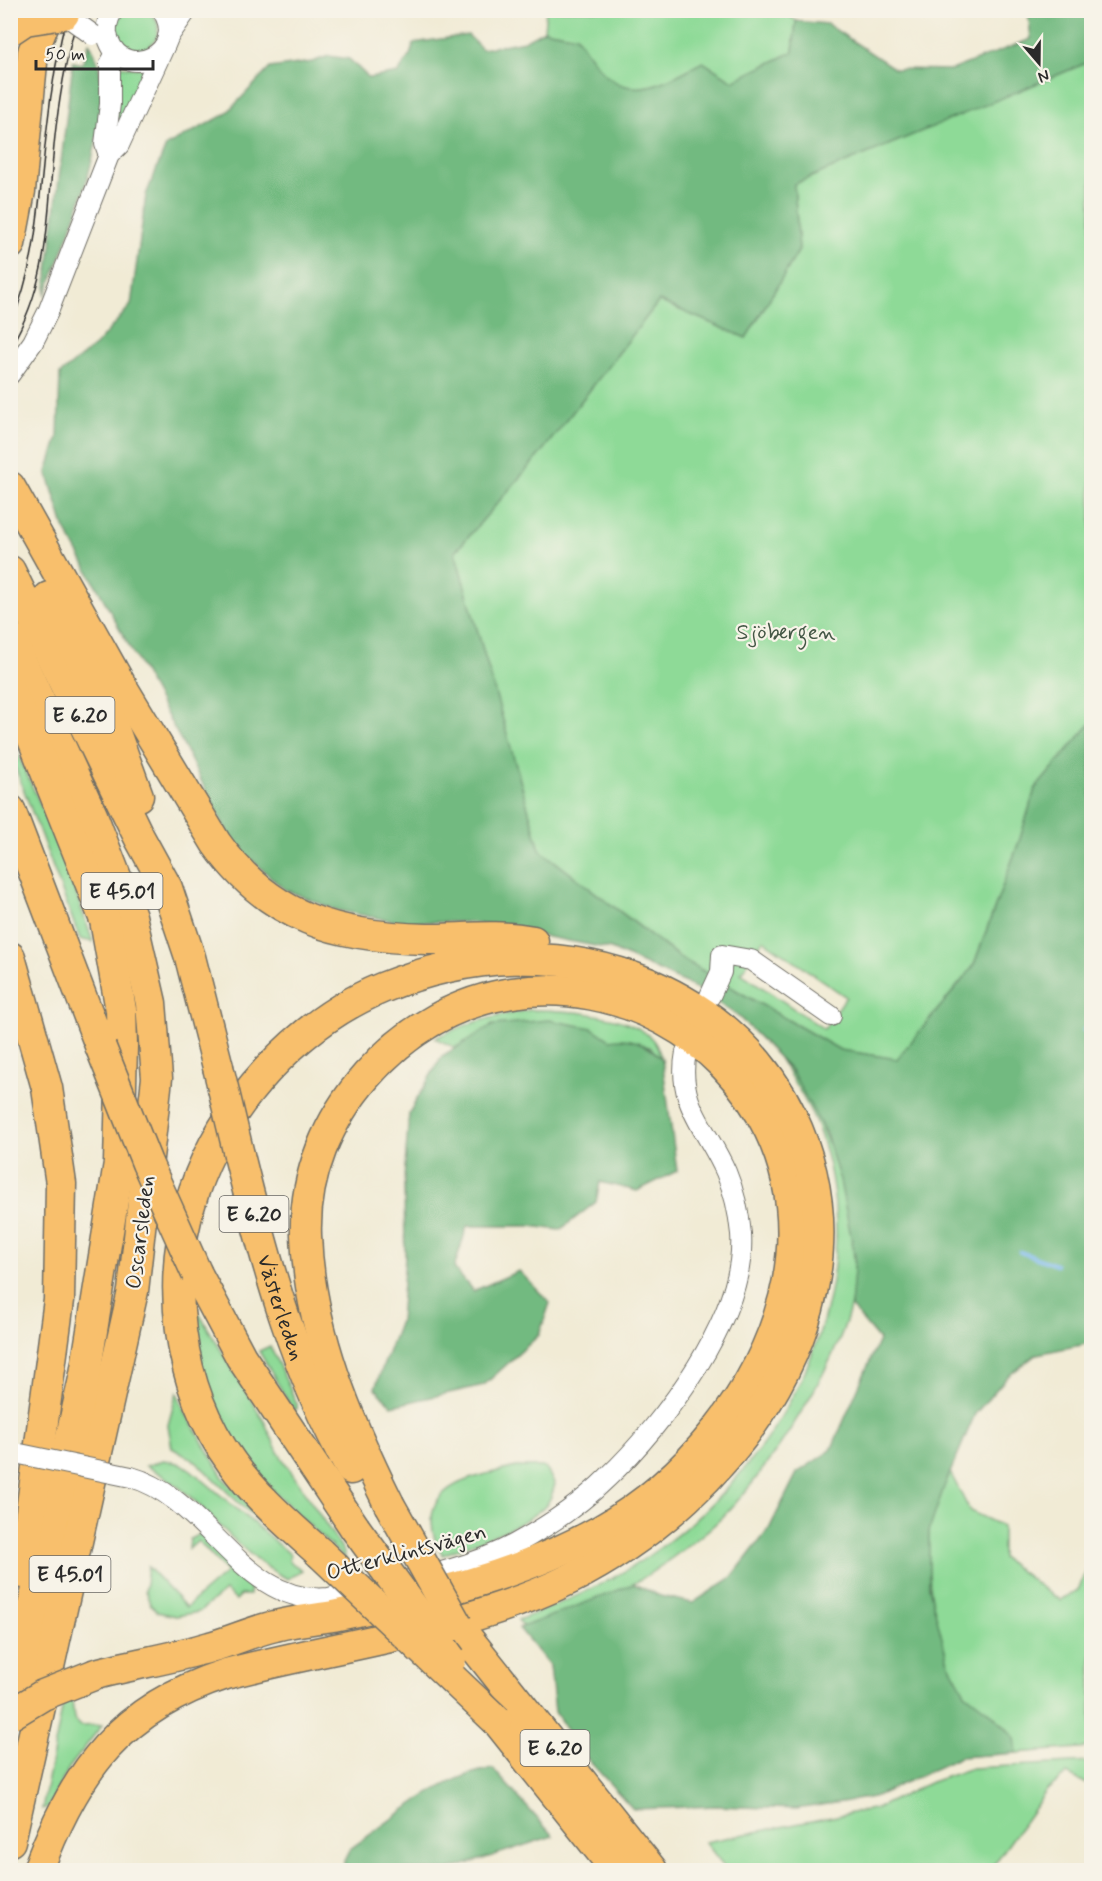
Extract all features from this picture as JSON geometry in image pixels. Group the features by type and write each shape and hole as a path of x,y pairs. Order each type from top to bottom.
{"highway":[{"path":"10,30 32,18 58,12"},
{"path":"10,244 20,191 33,52 58,12"},
{"path":"10,488 117,677 216,843 259,891 307,920 352,933 428,939 523,939 587,952 615,963 630,976"},
{"path":"10,516 106,708 154,838 167,888"},
{"name":"Västerleden","path":"10,571 139,837 167,888 190,957 263,1253 295,1353 374,1515 497,1721 616,1870"},
{"name":"Oscarsleden","path":"10,637 92,815 131,916 151,1003 157,1078 133,1291 10,1841"},
{"name":"Oscarsleden","path":"10,691 32,737 105,920 121,1010 123,1046 119,1163 85,1374 10,1713"},
{"name":"E 6.20","path":"10,810 56,929"},
{"path":"10,830 56,929"},
{"name":"Västerleden","path":"56,929 147,1163 197,1274 241,1357 374,1515"},
{"path":"10,957 47,1088 61,1184 59,1300 16,1621 18,1672"},
{"path":"38,1870 53,1831 85,1772 120,1733 154,1706 200,1682 226,1674 417,1630 498,1607 567,1581 636,1540 681,1505 720,1466 754,1421 794,1351 813,1288 818,1239 816,1205 805,1148 788,1108 773,1084 738,1040 707,1014 676,995 630,976 566,961 519,957 451,965 393,984 347,1005 299,1040 263,1075 219,1137 195,1187 184,1224 178,1256 178,1312 185,1351 210,1425 229,1459 254,1491 320,1554 497,1721"},
{"path":"10,1713 42,1695 96,1674 214,1646 276,1626 464,1587 510,1572 558,1553 633,1511 658,1491 691,1457 744,1389 769,1341 786,1288 790,1261 791,1215 780,1160 747,1093 732,1072 714,1054 673,1025 645,1010 584,993 536,991 503,993 454,1009 410,1033 387,1053 348,1096 323,1142 310,1184 306,1235 318,1322 356,1438 374,1515"},
{"name":"E 6.20","path":"374,1515 457,1625 652,1870"}],"street":[{"path":"109,155 105,144 110,104 110,64 106,44 107,23 113,10"},
{"path":"58,12 132,61 141,61 150,59 166,42 169,24 162,10"},
{"path":"10,374 33,342 48,312 109,155 118,145 166,42 187,10"},
{"path":"710,996 721,972 722,955 751,960 831,1016"},
{"name":"Otterklintsvägen","path":"15,1453 131,1477 171,1494 254,1573 282,1591 310,1599 329,1598 468,1563 514,1545 558,1519 606,1479 669,1408 709,1345 729,1300 738,1272 741,1235 734,1196 727,1173 686,1097 683,1066 686,1052"}],"green space":[{"path":"137,8 152,14 158,29 152,44 137,50 122,44 116,29 122,14"},
{"path":"546,10 783,10 796,21 793,52 733,81 703,62 656,84 631,87 608,77 576,36 544,30"},
{"path":"1028,11 1091,11 1091,61 794,184 799,250 746,338 659,301 540,454 455,552 540,850 680,958 840,1050 897,1059 973,967 1020,839 1035,789 1091,723 1091,1343 1037,1354 1007,1377 975,1414 944,1487 929,1531 929,1587 948,1662 965,1693 991,1713 1015,1738 1017,1753 960,1757 874,1797 796,1809 717,1806 633,1809 583,1754 555,1712 550,1666 519,1628 634,1584 660,1596 693,1603 731,1578 769,1529 797,1473 831,1450 879,1340 851,1307 855,1257 840,1181 826,1134 791,1070 737,1015 690,985 611,949 469,922 399,922 336,910 284,889 232,842 179,737 64,527 47,472 58,437 60,374 96,345 131,305 146,195 166,146 226,114 270,68 312,62 329,56 349,59 369,78 398,73 410,55 414,43 468,35 482,49 524,41 544,30 576,36 604,73 620,84 644,87 656,84 703,62 733,81 793,52 796,21 827,24 895,69 951,70 1031,39"},
{"path":"89,43 99,68 101,98 98,132 79,205 45,296 73,62 82,64"},
{"name":"Sjöbergen","path":"1091,61 1091,723 1035,789 1020,839 973,967 897,1059 840,1050 681,958 540,850 455,552 540,454 659,301 746,338 799,250 794,184","holes":["763,940 846,997 824,1029 741,973"]},
{"path":"119,66 144,69 116,133"},
{"path":"14,746 60,848 93,942 80,939 11,756"},
{"path":"530,1010 594,1015 627,1023 641,1030 653,1040 662,1059 650,1047 610,1040 592,1028 493,1025 455,1048 435,1038 481,1020"},
{"path":"549,1020 592,1028 610,1040 625,1039 638,1042 662,1059 677,1171 637,1191 600,1182 596,1202 560,1230 530,1226 467,1226 454,1268 473,1291 519,1271 550,1303 539,1335 484,1385 392,1406 375,1388 400,1321 405,1256 404,1180 409,1113 442,1056 493,1025"},
{"path":"779,1058 796,1080 827,1141 848,1213 853,1248 854,1280 850,1308 842,1333 813,1393 774,1454 733,1506 714,1525 675,1556 633,1584 593,1602 524,1627 518,1620 614,1577 644,1559 694,1520 739,1475 776,1424 806,1369 826,1310 835,1249 833,1187 817,1125"},
{"path":"192,1302 265,1423 278,1452 343,1550 346,1560 271,1489 235,1446 201,1371"},
{"path":"270,1346 297,1404 297,1409 293,1410 259,1351"},
{"path":"177,1392 187,1415 224,1479 280,1537 245,1509 196,1462 172,1448 168,1425"},
{"path":"163,1460 182,1464 191,1470 291,1555 289,1561 302,1570 288,1579 268,1568 250,1554 184,1491 146,1466"},
{"path":"516,1467 545,1467 555,1484 548,1502 528,1519 443,1555 436,1543 432,1525 434,1507 441,1496 463,1482"},
{"path":"950,1472 970,1511 1002,1526 1002,1558 1045,1590 1060,1600 1078,1590 1086,1572 1091,1570 1091,1747 1017,1753 1015,1742 1004,1725 972,1701 955,1678 940,1639 935,1616 928,1551 932,1518"},
{"path":"200,1534 250,1580 250,1595 241,1595 236,1600 225,1591 199,1612 176,1616 157,1612 145,1591 148,1567 186,1607 227,1572 198,1541 189,1549 190,1539"},
{"path":"71,1691 74,1719 81,1726 102,1725 69,1768 48,1807 42,1809 65,1694"},
{"path":"1091,1762 1091,1786 1067,1774 1047,1790 990,1870 727,1870 705,1842 877,1808 931,1782 972,1768"},
{"path":"493,1769 553,1836 449,1870 344,1870 344,1861 350,1849 418,1800 456,1780"}],"waterway":[{"path":"1084,1030 1092,1035"},
{"path":"1020,1252 1056,1265"}],"tram line":[{"path":"10,326 32,254 51,99 68,10"},
{"path":"10,348 24,321 41,267 46,240 60,97 68,53 80,10"}]}
